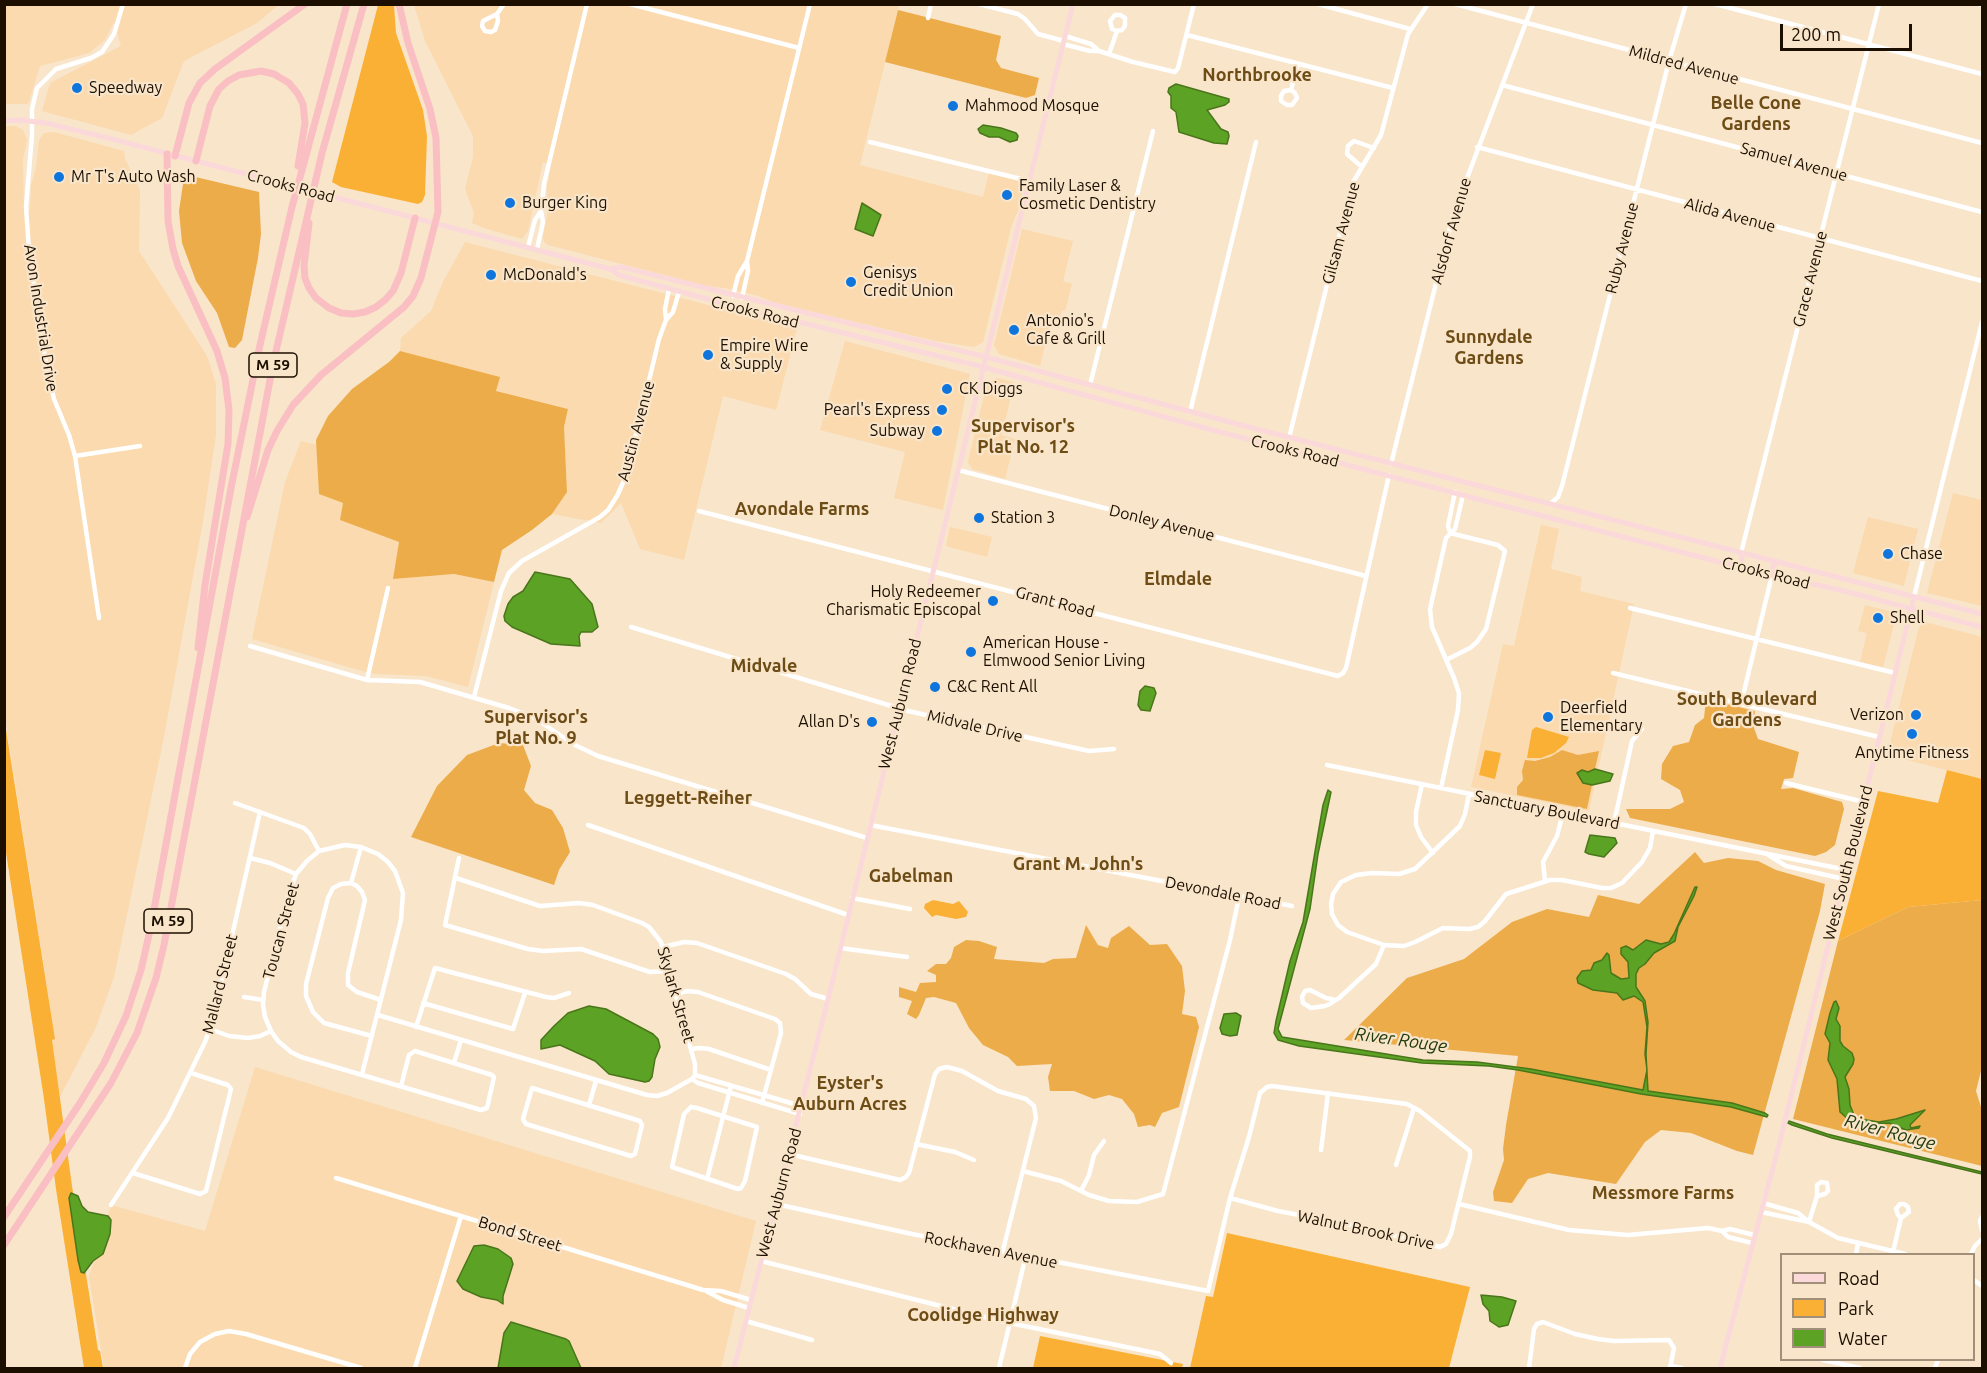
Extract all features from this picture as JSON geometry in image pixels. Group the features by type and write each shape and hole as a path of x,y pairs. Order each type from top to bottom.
{"highway":[{"path":"175,156 189,103 200,83 215,69 304,4"},
{"name":"M 59","path":"4,1216 95,1079 126,1016 139,978 151,926 252,383 292,207 347,4"},
{"name":"M 59","path":"4,1245 104,1095 122,1064 139,1027 156,978 273,364 315,181 364,4"},
{"path":"237,551 264,461 282,422 300,397 321,375 398,313 417,290 421,278 438,207 435,129 405,34 399,4"},
{"path":"196,162 210,106 223,85 233,77 250,71 261,71 279,76 298,94 305,116 292,207"},
{"path":"167,154 168,221 173,249 178,266 218,351 225,378 229,410 228,444 205,585 189,718"},
{"path":"315,181 304,272 307,283 316,298 335,311 347,314 365,312 376,307 389,296 401,273 415,218"}],"main road":[{"name":"West Auburn Road","path":"734,1368 800,1114 1073,4"},
{"name":"Crooks Road","path":"4,121 21,120 86,133 537,249 610,269 619,275 669,290 730,306 958,361 1281,448 1736,566 1983,627"},
{"name":"Crooks Road","path":"610,269 621,267 965,351 1289,438 1983,614"},
{"path":"669,290 673,284 682,283"},
{"path":"730,306 739,303 742,298"},
{"path":"770,316 772,308 779,307"},
{"path":"865,339 868,332 876,330"},
{"path":"958,361 964,358 965,351"},
{"path":"1004,373 1006,366 1012,364"},
{"path":"1080,394 1089,393 1092,388 1090,385"},
{"path":"1121,405 1123,398 1129,396"},
{"path":"1281,448 1289,446 1291,442 1289,438"},
{"path":"1340,463 1342,456 1350,453"},
{"path":"1482,500 1490,497 1492,490"},
{"path":"1552,518 1558,511 1565,509"},
{"path":"1736,566 1742,561 1741,553"},
{"path":"1772,575 1773,566 1778,562"},
{"path":"1884,602 1889,599 1890,591"},
{"name":"West South Boulevard","path":"1720,1368 1914,597"},
{"path":"1934,615 1935,607 1940,604"}],"street":[{"name":"Avon Industrial Drive","path":"99,618 75,456 49,379 29,250 26,207 34,97 41,83 56,69 91,58 102,52 114,34 123,4"},
{"path":"497,14 504,4"},
{"path":"537,249 543,222 541,211 547,169 587,4"},
{"path":"630,4 799,48"},
{"path":"733,296 738,276 747,261 810,4"},
{"path":"928,18 931,4"},
{"path":"979,4 1018,14 1038,34 1064,41 1091,44 1099,51 1175,72 1178,68 1194,4"},
{"path":"1318,4 1410,29"},
{"name":"Gilsam Avenue","path":"1289,438 1351,188 1382,131 1410,29 1428,4"},
{"name":"Mildred Avenue","path":"1455,4 1983,143"},
{"name":"Alsdorf Avenue","path":"1391,464 1448,232 1533,4"},
{"name":"Ruby Avenue","path":"1560,493 1636,190 1686,4"},
{"path":"1715,4 1983,74"},
{"name":"Grace Avenue","path":"1741,553 1879,4"},
{"path":"1109,54 1117,31"},
{"path":"1187,35 1393,88"},
{"path":"1291,90 1298,64"},
{"name":"Samuel Avenue","path":"1502,85 1983,212"},
{"path":"1090,385 1153,131"},
{"path":"1362,167 1347,154 1348,146 1354,141 1374,148"},
{"path":"870,142 1029,182"},
{"path":"1190,412 1256,142"},
{"name":"Alida Avenue","path":"1478,147 1983,280"},
{"path":"528,247 535,220 541,211"},
{"path":"742,298 748,271 747,261"},
{"name":"Austin Avenue","path":"474,698 501,591 509,573 522,561 600,517 608,510 617,496 626,476 666,320 665,309 669,290"},
{"name":"Austin Avenue","path":"666,320 674,312 679,292"},
{"name":"West South Boulevard","path":"1914,597 1983,322"},
{"path":"75,456 140,447"},
{"name":"Donley Avenue","path":"958,470 1366,576"},
{"path":"1366,576 1389,476"},
{"path":"1450,533 1448,526 1455,492"},
{"path":"1549,504 1556,500 1560,493"},
{"path":"1560,493 1565,509"},
{"path":"1441,788 1459,700 1457,686 1432,627 1430,609 1446,538 1455,529 1463,495"},
{"name":"Grant Road","path":"699,511 1335,676 1341,675 1346,668 1366,576"},
{"path":"1446,660 1470,648 1486,630 1504,551 1498,545 1450,533"},
{"path":"1741,704 1772,575"},
{"path":"367,680 388,588"},
{"path":"1630,608 1895,673"},
{"name":"Midvale Drive","path":"631,627 899,708 1040,742 1089,751 1114,749"},
{"path":"250,646 367,680 412,681 474,698 533,717 575,745 598,756 867,838"},
{"path":"1613,673 1879,737"},
{"path":"1614,823 1632,741 1642,729"},
{"name":"Sanctuary Boulevard","path":"1327,765 1847,870"},
{"path":"1786,783 1864,802"},
{"path":"1422,784 1416,813 1417,829 1422,840 1433,853"},
{"path":"1469,794 1466,814 1460,826 1421,865 1410,872 1356,875 1341,882 1331,899 1331,909 1338,925 1347,932 1384,945 1404,946 1448,927 1469,929 1478,927 1506,894 1545,881 1562,880 1602,888 1618,885 1645,858 1653,831"},
{"path":"235,803 304,828 319,851 345,845 361,847 378,854 388,862 400,881 403,893 401,920 362,1074"},
{"name":"Mallard Street","path":"111,1204 168,1118 210,1029 260,812"},
{"path":"1545,881 1543,862 1557,836 1563,813"},
{"path":"588,825 848,915"},
{"name":"Devondale Road","path":"870,825 1292,906"},
{"path":"351,884 361,847"},
{"name":"Toucan Street","path":"319,851 296,874 288,896 263,1000 265,1017 271,1031 278,1041 291,1052 484,1110 487,1108 494,1077 454,1063"},
{"name":"Sanctuary Boulevard","path":"1767,854 1781,865 1844,879"},
{"path":"250,858 270,863 296,874"},
{"path":"459,858 445,925 528,949 543,951 581,949 650,972 669,971"},
{"name":"Skylark Street","path":"456,878 540,906 579,903 597,907 646,925 657,935 663,947 695,1064 694,1077"},
{"path":"372,1036 324,1023 313,1012 306,996 306,984 330,892 340,884 351,884 362,892 365,904 349,968 348,985 357,992 381,1000"},
{"path":"1023,1171 1061,1181 1103,1200 1123,1203 1147,1200 1163,1194 1230,940 1239,897"},
{"path":"852,898 910,909"},
{"path":"663,947 684,942 697,943 786,974 811,994 828,999"},
{"path":"1336,1000 1310,990 1305,991 1302,997 1305,1006 1311,1008 1326,1006 1336,1000 1344,995 1376,964 1384,945"},
{"path":"840,948 907,957"},
{"path":"416,1027 435,968 551,998 569,993"},
{"path":"676,994 687,991 698,992 778,1020 781,1033 762,1103"},
{"path":"423,1003 513,1029 525,993"},
{"path":"244,997 263,1000"},
{"path":"378,1015 640,1094 657,1096 667,1093 694,1077 801,1106"},
{"path":"210,1029 229,1036 248,1038 261,1036 271,1031"},
{"path":"401,1086 411,1052 415,1051 454,1063 461,1040"},
{"path":"691,1049 709,1049 771,1070"},
{"path":"789,1154 895,1180 903,1179 909,1173 935,1074 942,1068 968,1073 998,1091 1026,1099 1036,1108 1036,1118 1003,1250"},
{"path":"133,1173 200,1194 206,1191 231,1089 224,1083 191,1073"},
{"path":"694,1077 729,1093 800,1114"},
{"path":"589,1105 596,1081"},
{"path":"706,1179 731,1086"},
{"path":"1230,1198 1260,1093 1264,1088 1272,1086 1398,1102 1414,1108 1396,1165"},
{"path":"532,1088 589,1105 642,1122 634,1156 524,1122 532,1088"},
{"path":"1321,1150 1328,1093"},
{"path":"697,1108 722,1116 754,1125 758,1130 745,1181 738,1189 675,1170 672,1167 684,1114 688,1109 697,1108"},
{"name":"Walnut Brook Drive","path":"1230,1198 1440,1247 1449,1241 1470,1151 1414,1108"},
{"path":"1081,1191 1089,1175 1094,1155 1104,1141"},
{"path":"916,1144 955,1152 974,1160"},
{"name":"Bond Street","path":"336,1178 703,1290 723,1300 749,1308"},
{"path":"1809,1222 1817,1196"},
{"name":"Rockhaven Avenue","path":"776,1204 912,1234 1208,1290 1230,1198"},
{"path":"1763,1203 1798,1213 1833,1236 1899,1253"},
{"path":"1459,1204 1546,1226 1581,1231 1629,1235 1701,1228 1722,1231 1730,1229 1754,1235"},
{"path":"1761,1212 1809,1222"},
{"path":"415,1368 461,1216"},
{"path":"1983,1217 1980,1221 1983,1230"},
{"path":"1893,1252 1901,1218"},
{"path":"1722,1231 1728,1237 1752,1243"},
{"path":"1737,1239 1739,1231"},
{"path":"1972,1253 1983,1239"},
{"path":"1856,1253 1858,1243"},
{"path":"999,1368 1026,1255"},
{"path":"761,1261 1010,1324 1160,1354 1171,1362"},
{"name":"Bond Street","path":"703,1290 721,1291 751,1300"},
{"path":"746,1322 812,1340"},
{"path":"1529,1368 1534,1329 1543,1322 1575,1334 1598,1339 1669,1340 1674,1348 1670,1367 1682,1368"},
{"path":"184,1368 190,1354 200,1342 214,1334 229,1331 361,1368"},
{"path":"1831,1361 1857,1368"}],"shaded area":[{"path":"4,5 278,5 257,23 184,61 162,118 131,135 42,111 50,83 121,46 114,22 105,40 89,53 40,66 28,104 5,104"},
{"path":"414,5 899,5 860,165 983,197 989,173 1020,181 1024,185 983,342 974,347 936,341 548,245 544,242 543,236 551,165 543,162 528,231 522,239 472,223 474,213 465,189 473,157 473,136 425,41"},
{"path":"898,10 1001,36 996,60 1001,68 1039,78 1035,95 1026,98 885,62"},
{"path":"4,126 15,126 23,130 27,140 23,160 24,212 30,211 31,186 39,140 44,133 54,132 124,151 125,159 140,190 139,251 207,356 216,384 216,435 203,521 164,737 114,977 96,1027 60,1097 51,1039 55,1038 5,717"},
{"path":"187,175 259,192 261,234 258,258 242,340 235,348 229,347 217,313 196,281 182,243 179,211 183,184"},
{"path":"1022,229 1073,241 1063,281 1072,284 1065,311 1062,311 1058,326 1050,324 1040,366 999,354 994,345"},
{"path":"465,242 797,328 776,410 723,396 684,560 640,549 621,503 601,523 552,514 567,492 564,427 568,409 496,391 499,377 400,351 401,338 431,311 443,282"},
{"path":"845,341 970,374 943,510 894,498 905,452 820,430"},
{"path":"400,351 500,377 496,391 568,409 564,427 567,492 552,514 502,550 494,582 454,574 393,579 399,542 340,520 343,503 319,494 316,440 328,416 352,389"},
{"path":"997,378 1014,382 1002,435 1015,439 1005,479 972,469 968,462 987,384"},
{"path":"301,441 317,445 319,494 343,503 340,520 399,542 394,579 454,574 494,582 468,687 426,676 375,674 252,639 285,482"},
{"path":"1953,493 1982,500 1982,606 1927,593"},
{"path":"1868,517 1918,529 1904,586 1853,573"},
{"name":"Deerfield Elementary","path":"1541,525 1559,529 1551,569 1582,577 1580,591 1634,604 1589,811 1471,787 1503,644 1514,646"},
{"path":"950,527 992,537 987,557 946,546"},
{"path":"1865,605 1897,613 1883,667 1860,662 1867,633 1858,631"},
{"path":"1925,622 1982,637 1982,779 1887,755 1919,627"},
{"path":"1706,699 1755,711 1754,728 1758,739 1799,752 1793,778 1784,779 1781,789 1793,788 1842,802 1844,809 1835,845 1815,856 1630,818 1626,809 1670,809 1684,802 1680,790 1661,779 1662,764 1673,746 1689,742 1695,725 1704,718"},
{"path":"499,743 523,745 531,766 524,790 535,803 552,810 563,828 570,852 559,870 554,885 411,837 437,786 467,755"},
{"path":"1562,750 1578,755 1599,751 1595,769 1588,772 1583,783 1592,785 1587,809 1517,795 1517,787 1523,780 1522,771 1525,760 1535,761 1550,757"},
{"path":"1695,852 1704,863 1728,858 1758,861 1776,870 1825,884 1820,911 1753,1155 1691,1133 1661,1130 1645,1142 1616,1184 1548,1173 1528,1179 1512,1203 1494,1201 1493,1192 1504,1160 1506,1125 1518,1056 1344,1040 1407,978 1464,959 1512,922 1547,909 1589,917 1598,895 1639,904"},
{"path":"1982,900 1982,1067 1976,1091 1982,1110 1982,1166 1793,1119 1838,941 1908,907"},
{"path":"1086,925 1098,945 1108,948 1111,938 1129,926 1150,945 1167,944 1182,966 1185,991 1182,1014 1196,1017 1199,1027 1179,1107 1162,1113 1155,1127 1150,1125 1138,1127 1134,1114 1122,1099 1109,1095 1094,1099 1074,1091 1050,1091 1048,1077 1052,1064 1017,1066 1008,1057 983,1045 969,1028 956,1003 934,997 926,998 916,1019 907,1014 912,1001 899,997 899,987 916,992 920,983 936,982 936,975 927,971 936,964 946,964 951,958 954,947 966,940 979,941 997,947 994,959 1044,963 1053,959 1076,958"},
{"path":"255,1067 756,1221 721,1368 104,1368 89,1277 111,1205 205,1231"}],"green space":[{"path":"378,5 394,5 396,33 423,110 427,136 425,195 422,202 418,204 341,187 332,182"},
{"path":"4,717 55,1039 52,1040 72,1186 98,1350 103,1368 84,1368 56,1189 5,846"},
{"path":"1536,727 1569,737 1566,743 1554,753 1541,758 1527,758 1532,730"},
{"path":"1485,750 1501,753 1495,779 1479,775"},
{"path":"1947,770 1982,779 1982,900 1908,907 1838,941 1878,791 1938,803"},
{"path":"933,900 953,904 959,901 968,912 966,917 956,919 936,915 932,917 924,908 925,904"},
{"path":"1227,1233 1470,1287 1449,1368 1190,1368 1206,1296 1213,1297"},
{"path":"1040,1336 1183,1364 1182,1368 1033,1368"}],"water":[{"path":"1176,84 1229,99 1225,105 1207,110 1221,129 1228,132 1227,144 1214,143 1179,132 1176,112 1171,108 1171,96 1168,92 1169,88"},
{"path":"983,125 1016,133 1017,140 1010,142 999,137 989,137 980,133 978,129"},
{"path":"862,203 881,215 873,236 855,229"},
{"path":"535,572 570,579 592,604 598,627 592,632 581,632 580,646 551,644 512,627 505,621 504,616 508,604 513,597 523,591"},
{"path":"1145,686 1154,688 1156,693 1150,711 1141,710 1138,705 1140,691"},
{"path":"1595,769 1613,774 1610,781 1592,785 1583,783 1577,773 1582,770 1588,772"},
{"path":"1328,790 1331,792 1318,854 1310,909 1278,1029 1282,1037 1423,1060 1477,1062 1531,1069 1643,1090 1647,1071 1648,1091 1732,1103 1765,1113 1767,1117 1731,1107 1641,1094 1518,1070 1489,1066 1422,1063 1299,1046 1278,1040 1274,1033 1276,1021 1290,961 1303,922 1323,805"},
{"path":"1590,835 1615,838 1617,843 1604,857 1589,854 1585,852"},
{"path":"1697,887 1678,927 1675,941 1654,953 1636,974 1636,987 1645,1001 1648,1022 1647,1068 1645,1054 1647,1027 1643,1002 1634,996 1623,1000 1617,993 1593,990 1578,983 1577,978 1582,971 1591,970 1594,963 1602,960 1607,953 1611,973 1621,979 1629,978 1628,962 1621,954 1621,948 1626,946 1633,950 1646,940 1661,944 1669,942"},
{"path":"1836,1001 1839,1008 1836,1019 1840,1026 1840,1041 1852,1053 1854,1059 1845,1077 1854,1115 1860,1119 1879,1122 1925,1110 1910,1125 1911,1128 1920,1126 1919,1128 1906,1130 1889,1123 1863,1124 1849,1120 1840,1112 1837,1079 1828,1060 1830,1043 1825,1034 1830,1013"},
{"path":"589,1006 606,1009 653,1034 658,1039 660,1047 649,1081 609,1074 595,1061 560,1045 541,1049 541,1040 568,1013"},
{"path":"1236,1013 1241,1016 1237,1035 1222,1034 1220,1028 1224,1014"},
{"path":"1789,1121 1827,1134 1982,1172 1982,1174 1832,1138 1792,1125 1788,1123"},
{"path":"71,1193 78,1196 82,1206 88,1212 108,1216 111,1220 110,1234 103,1254 93,1261 84,1273 81,1272 78,1260 69,1198"},
{"path":"484,1245 498,1249 511,1258 513,1264 503,1296 503,1304 463,1289 457,1281 474,1246"},
{"path":"1481,1295 1516,1301 1508,1325 1499,1327 1490,1321 1489,1311 1483,1304"},
{"path":"511,1322 566,1339 581,1368 498,1368 504,1333"}],"place":[{"name":"Speedway","path":"77,88"},
{"name":"Mahmood Mosque","path":"953,106"},
{"name":"Mr T's Auto Wash","path":"59,177"},
{"name":"Family Laser & Cosmetic Dentistry","path":"1007,195"},
{"name":"Burger King","path":"510,203"},
{"name":"McDonald's","path":"491,275"},
{"name":"Genisys Credit Union","path":"851,282"},
{"name":"Antonio's Cafe & Grill","path":"1014,330"},
{"name":"Empire Wire & Supply","path":"708,355"},
{"name":"CK Diggs","path":"947,389"},
{"name":"Pearl's Express","path":"942,410"},
{"name":"Subway","path":"937,431"},
{"name":"Station 3","path":"979,518"},
{"name":"Chase","path":"1888,554"},
{"name":"Holy Redeemer Charismatic Episcopal","path":"993,601"},
{"name":"Shell","path":"1878,618"},
{"name":"American House - Elmwood Senior Living","path":"971,652"},
{"name":"C&C Rent All","path":"935,687"},
{"name":"Verizon","path":"1916,715"},
{"name":"Deerfield Elementary","path":"1548,717"},
{"name":"Allan D's","path":"872,722"},
{"name":"Anytime Fitness","path":"1912,734"}],"district":[{"name":"Northbrooke","path":"1257,75"},
{"name":"Belle Cone Gardens","path":"1756,113"},
{"name":"Sunnydale Gardens","path":"1489,347"},
{"name":"Supervisor's Plat No. 12","path":"1023,436"},
{"name":"Avondale Farms","path":"802,509"},
{"name":"Elmdale","path":"1178,579"},
{"name":"Midvale","path":"764,666"},
{"name":"South Boulevard Gardens","path":"1747,709"},
{"name":"Supervisor's Plat No. 9","path":"536,727"},
{"name":"Leggett-Reiher","path":"688,798"},
{"name":"Grant M. John's","path":"1078,864"},
{"name":"Gabelman","path":"911,876"},
{"name":"Eyster's Auburn Acres","path":"850,1093"},
{"name":"Messmore Farms","path":"1663,1193"},
{"name":"Coolidge Highway","path":"983,1315"}],"water label":[{"name":"River Rouge","path":"1401,1040"},
{"name":"River Rouge","path":"1890,1132"}]}
